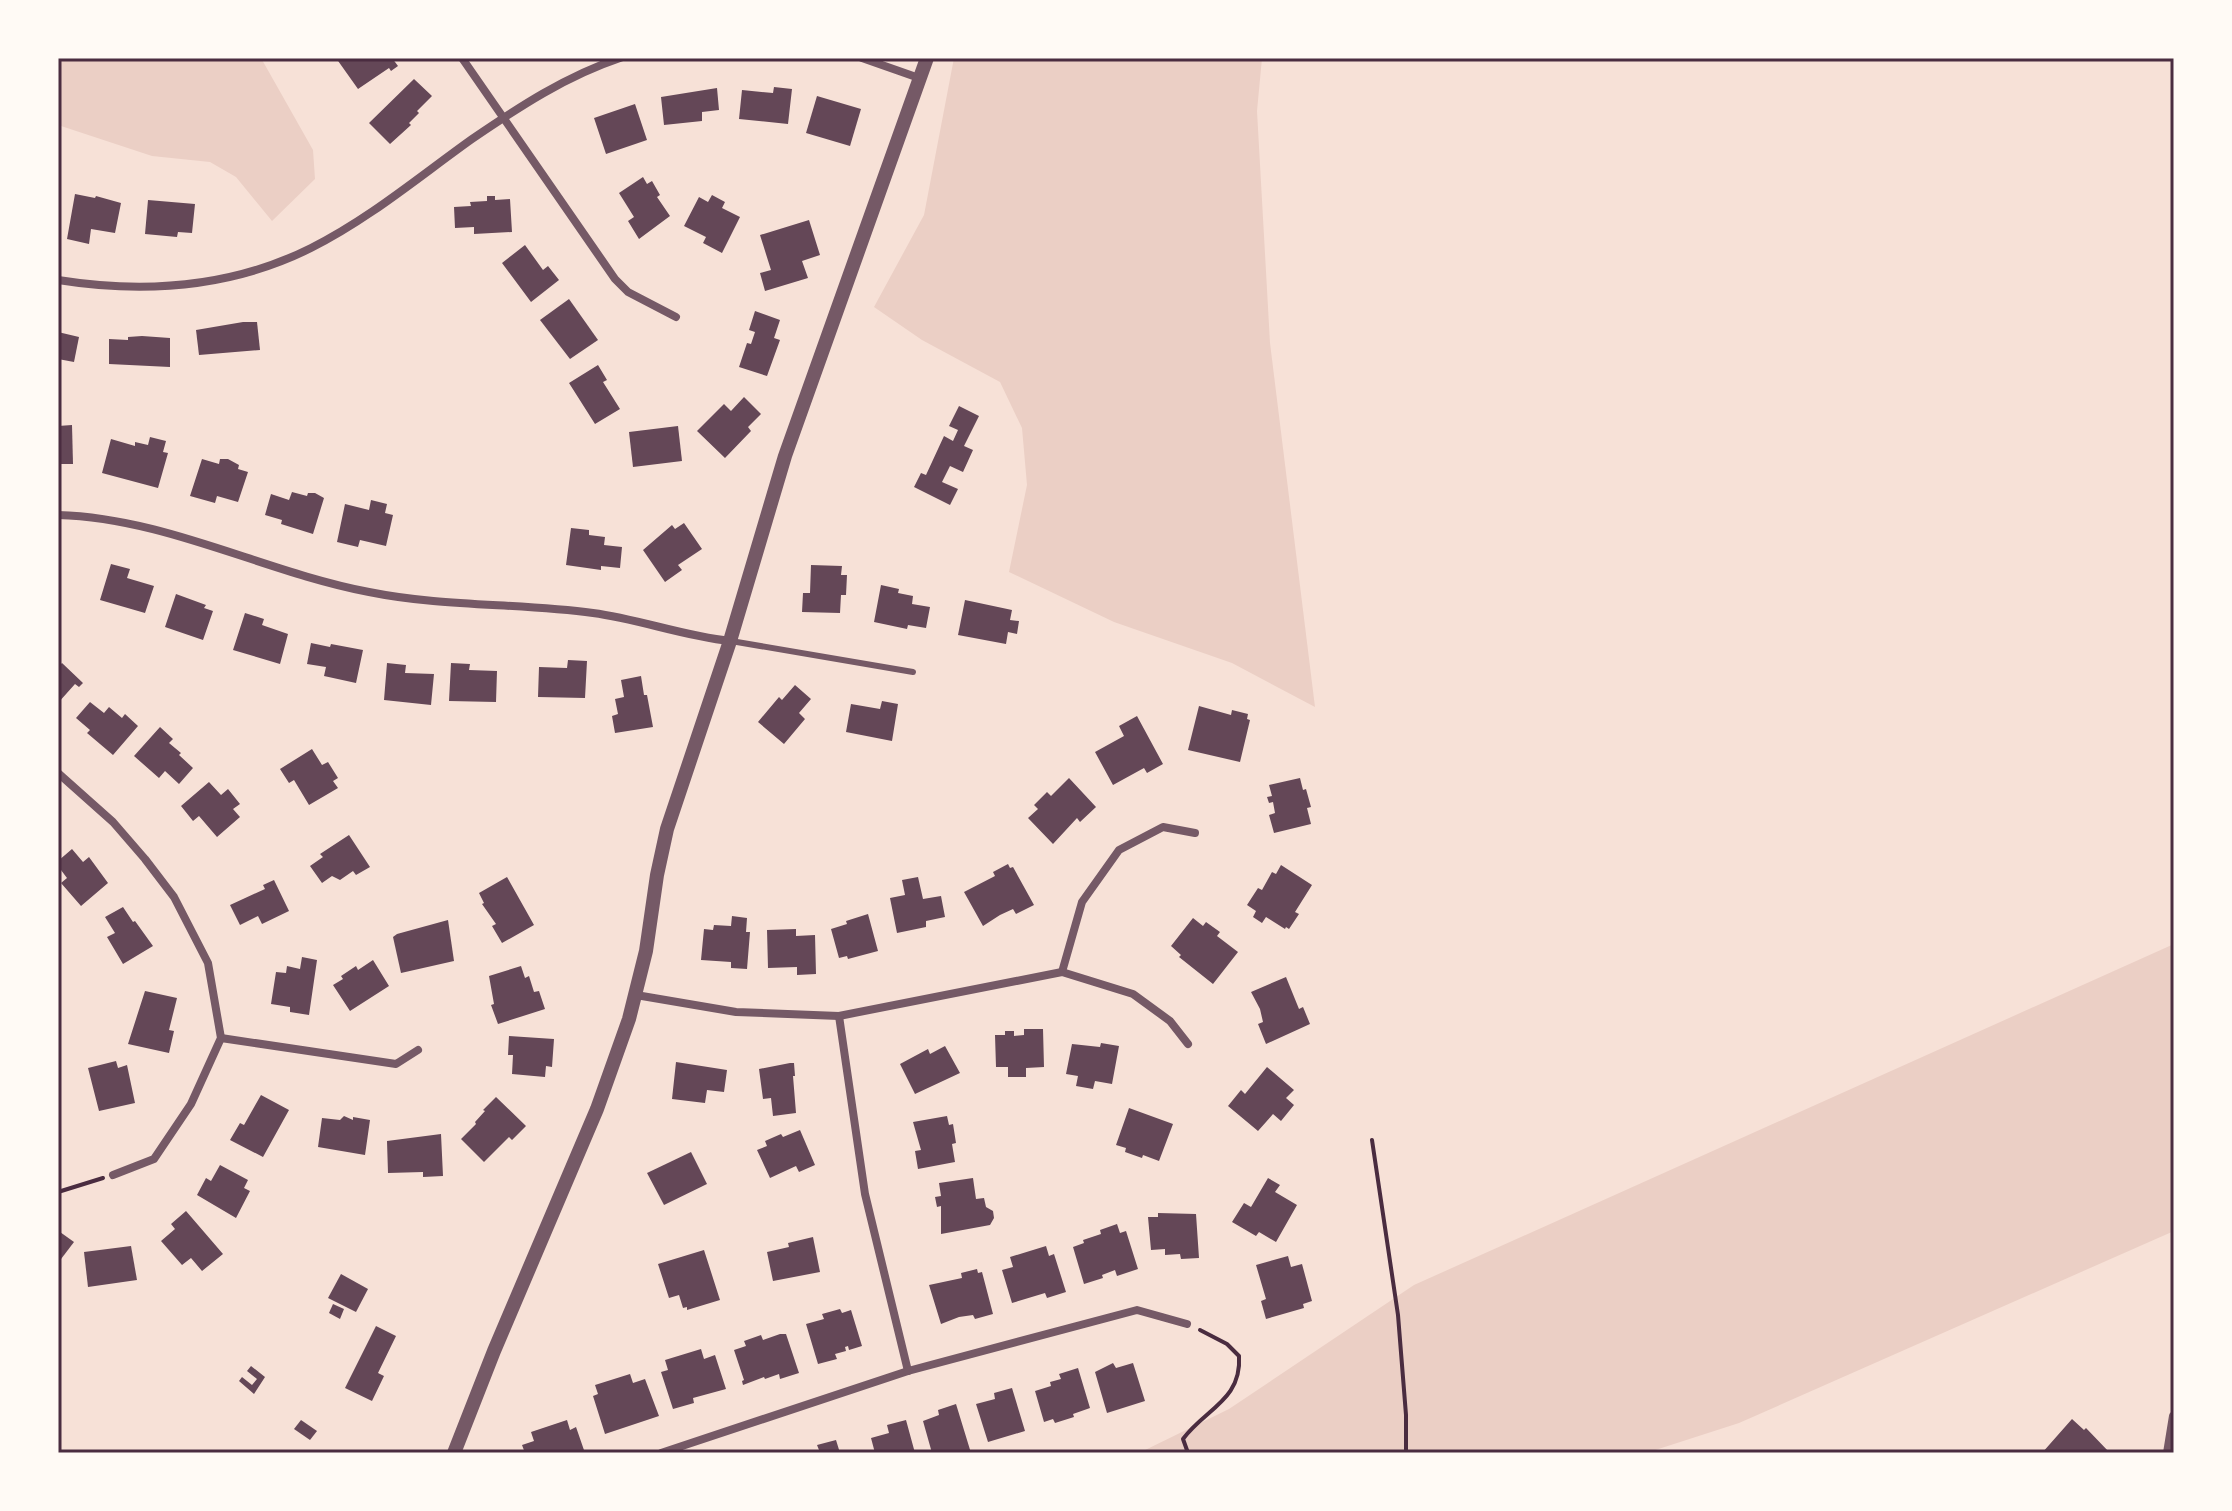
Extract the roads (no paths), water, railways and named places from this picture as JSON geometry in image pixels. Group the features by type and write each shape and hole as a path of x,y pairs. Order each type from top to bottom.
{"street":[{"path":"462,58 615,279 628,292 676,317"},
{"path":"58,280 102,287 182,287 219,281 273,264 314,246 351,224 504,118 570,78 620,58"},
{"path":"862,58 919,78"},
{"path":"454,1453 597,1109 636,995 667,829 730,641 781,469 927,58"},
{"path":"58,515 117,520 149,527 288,572 368,592 440,603 592,613 730,641"},
{"path":"58,773 113,822 174,897 208,963 221,1038 191,1104 154,1159 113,1175"},
{"path":"1062,972 1082,902 1119,850 1163,827 1195,833"},
{"path":"636,995 736,1012 839,1016 1062,972 1133,994 1170,1021 1188,1044"},
{"path":"839,1016 865,1194 908,1371"},
{"path":"221,1038 396,1064 418,1050"},
{"path":"661,1453 908,1371 1137,1310 1187,1324"},
{"path":"2167,1453 2173,1416"}],"lane":[{"path":"730,641 913,672"}]}
